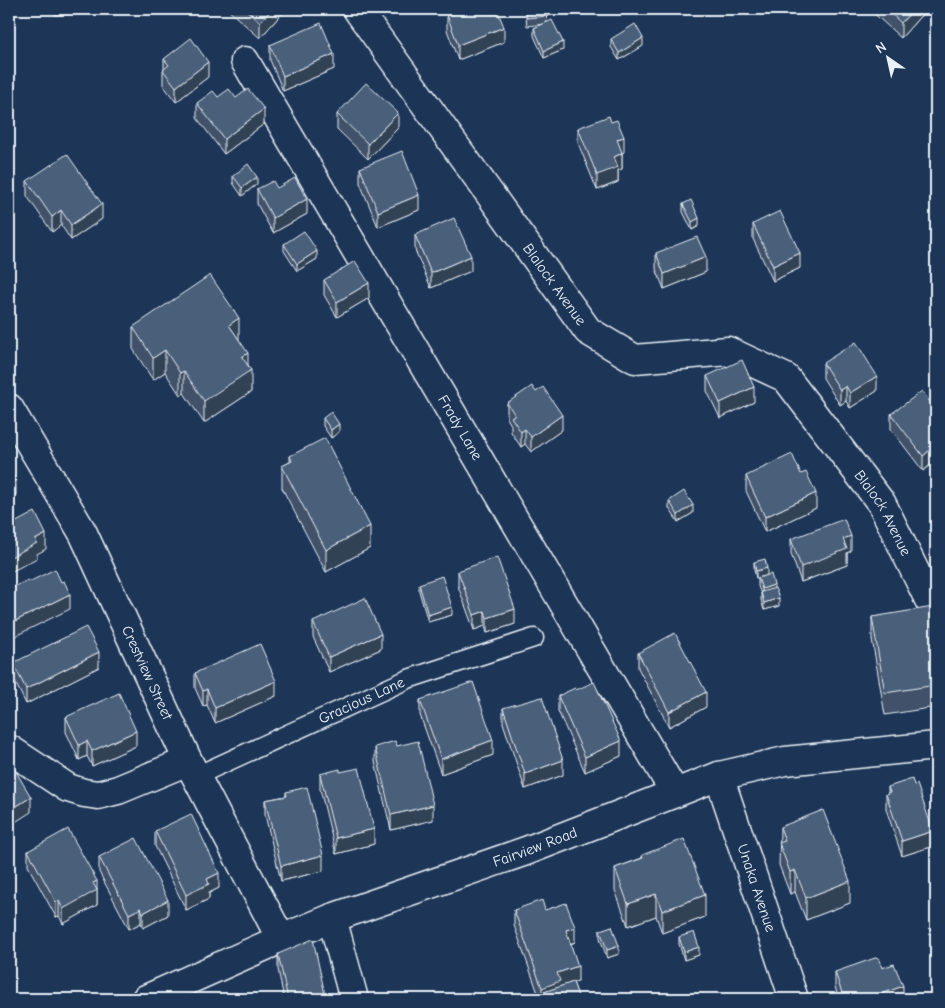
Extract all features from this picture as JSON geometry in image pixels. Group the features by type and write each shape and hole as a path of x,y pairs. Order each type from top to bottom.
{"street":[{"name":"Blalock Avenue","path":"357,9 588,331 635,359 728,351 786,378 882,504 936,614"},
{"name":"Frady Lane","path":"245,61 676,793"},
{"name":"Crestview Street","path":"9,408 83,533 192,769 281,939"},
{"name":"Fairview Road","path":"146,999 332,918 526,851 719,776 784,761 936,746"},
{"path":"9,749 68,788 84,794 98,795 192,769"},
{"name":"Unaka Avenue","path":"719,776 794,999"},
{"path":"332,918 354,999"}],"lane":[{"name":"Gracious Lane","path":"192,769 408,679 534,638"}],"building":[{"path":"245,9 272,9 260,22"},
{"path":"463,9 490,9 492,14 498,12 504,27 458,45 447,15"},
{"path":"525,9 545,9 547,16 527,18"},
{"path":"886,9 914,9 901,23"},
{"path":"552,20 563,42 544,51 534,28"},
{"path":"321,23 334,54 283,76 270,45"},
{"path":"635,24 643,38 619,53 611,39"},
{"path":"191,38 208,62 176,87 163,70 169,65 164,59"},
{"path":"366,83 398,113 368,144 337,114"},
{"path":"229,89 236,98 248,89 264,109 224,139 197,103 213,91 218,97"},
{"path":"609,116 611,122 617,120 624,137 617,139 622,153 614,157 618,167 597,175 578,128"},
{"path":"402,151 419,195 378,212 360,168"},
{"path":"67,154 102,204 71,225 61,210 52,217 27,181"},
{"path":"248,164 257,177 242,188 233,176"},
{"path":"295,178 307,199 273,218 257,189 273,181 277,188"},
{"path":"691,200 699,218 692,222 683,204"},
{"path":"780,211 800,253 773,266 753,224"},
{"path":"454,218 471,256 431,273 415,235"},
{"path":"304,231 317,251 297,264 284,244"},
{"path":"697,237 706,257 664,274 656,253"},
{"path":"355,261 369,283 337,302 324,280"},
{"path":"210,275 239,318 229,325 248,353 242,357 251,370 204,401 184,371 180,373 165,350 153,358 133,327"},
{"path":"856,342 877,376 850,393 846,386 840,390 823,363"},
{"path":"742,360 754,387 720,403 707,376"},
{"path":"532,386 536,392 543,387 562,415 531,437 525,429 521,432 511,417 515,415 507,403"},
{"path":"922,391 936,410 936,445 923,456 891,414"},
{"path":"331,412 339,424 331,430 323,418"},
{"path":"325,438 370,526 326,550 282,466 292,461 290,456"},
{"path":"792,454 801,474 806,472 816,493 765,517 746,476"},
{"path":"9,467 16,480 9,484"},
{"path":"684,491 693,505 678,515 669,501"},
{"path":"35,512 46,534 35,540 37,543 9,558 9,526"},
{"path":"844,519 851,536 843,539 847,549 801,567 791,539"},
{"path":"497,557 515,609 487,618 485,611 474,615 458,571"},
{"path":"765,559 767,568 756,571 754,562"},
{"path":"55,569 61,582 64,581 70,594 9,624 9,589 28,580 29,582"},
{"path":"771,574 774,585 762,589 758,578"},
{"path":"442,576 452,607 428,615 419,584"},
{"path":"775,588 779,598 764,603 761,592"},
{"path":"365,598 381,634 329,657 313,622"},
{"path":"933,607 936,616 936,685 885,693 872,617"},
{"path":"86,627 99,652 26,689 13,663"},
{"path":"675,633 706,692 669,712 638,653"},
{"path":"260,644 276,681 215,708 207,689 203,691 195,673"},
{"path":"473,682 493,740 441,759 420,700"},
{"path":"594,682 621,741 585,757 558,696"},
{"path":"119,693 136,731 92,751 87,741 79,745 66,717"},
{"path":"542,697 563,760 525,774 503,708"},
{"path":"395,741 397,746 418,741 433,805 391,815 375,747"},
{"path":"9,760 31,797 9,811"},
{"path":"359,768 374,829 336,838 320,774 340,769 340,772"},
{"path":"912,779 914,785 917,784 933,831 902,841 886,794 890,792 888,787"},
{"path":"307,787 323,855 281,866 265,800 287,796 286,792"},
{"path":"823,810 850,881 806,898 795,870 790,872 779,843 785,841 780,827"},
{"path":"191,814 219,873 207,879 209,884 186,895 155,831"},
{"path":"68,829 97,881 93,883 97,890 63,909 59,901 56,902 28,851"},
{"path":"136,838 168,900 143,913 141,908 129,914 99,857"},
{"path":"684,839 705,895 662,911 656,894 628,904 615,868 643,858 642,855"},
{"path":"542,900 545,910 566,903 575,927 566,930 578,966 557,973 560,981 542,988 514,910"},
{"path":"612,926 619,946 607,950 600,930"},
{"path":"694,932 699,947 684,952 679,937"},
{"path":"313,939 326,999 288,999 278,954"},
{"path":"878,957 882,968 894,964 903,986 867,999 844,999 835,972"},
{"path":"573,982 579,999 546,999 544,992"}]}
